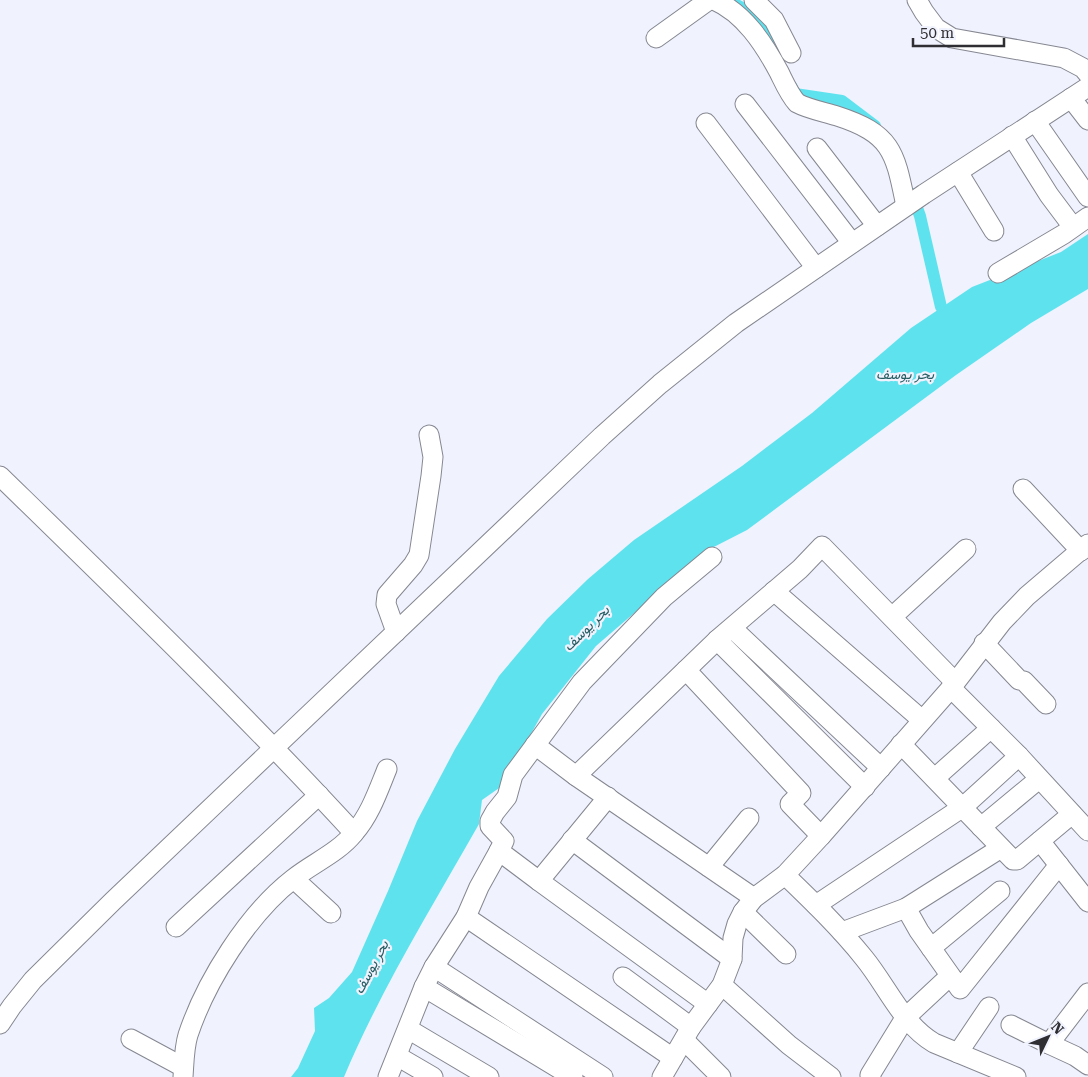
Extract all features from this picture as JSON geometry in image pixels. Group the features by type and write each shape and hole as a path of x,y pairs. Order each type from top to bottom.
{"street":[{"path":"656,38 709,0"},
{"path":"714,0 740,18 754,32 767,50 796,102 849,120 878,135 888,145 913,201"},
{"path":"754,0 774,20 791,53"},
{"path":"917,0 936,28 952,38 1064,58 1083,68 1088,74"},
{"path":"0,1024 33,980 56,957 602,436 660,384 736,323 913,201 1088,87"},
{"path":"1071,98 1088,120"},
{"path":"745,104 852,244"},
{"path":"1035,121 1088,197"},
{"path":"706,123 816,268"},
{"path":"998,273 1080,222 1049,195 1012,136"},
{"path":"817,148 876,226"},
{"path":"958,172 994,231"},
{"path":"396,632 386,604 387,595 413,566 419,555 433,457 429,435"},
{"path":"0,476 216,687 275,747 354,833"},
{"path":"662,1077 688,1033 722,984 732,959 733,938 748,905 785,875 821,836 953,685 984,643 1028,596 1085,547 1022,489"},
{"path":"576,776 717,640 774,591 822,546 892,617 991,728 1088,831"},
{"path":"892,617 966,549"},
{"path":"388,1077 424,987 434,967 466,916 479,887 504,841 492,830 490,821 506,797 513,775 582,682 597,665 664,597 712,557"},
{"path":"774,591 922,720"},
{"path":"732,628 880,768"},
{"path":"717,640 865,787"},
{"path":"984,643 1019,680 1024,681 1046,704"},
{"path":"686,670 800,793 790,804 821,836"},
{"path":"935,778 991,728"},
{"path":"900,744 1015,860 1072,814"},
{"path":"535,745 576,776 708,867 748,905 786,954"},
{"path":"816,905 963,807 1019,756"},
{"path":"131,1039 183,1072 188,1037 204,997 225,960 253,918 270,899 294,878 342,845 354,833 365,818 387,769"},
{"path":"981,827 1040,778"},
{"path":"176,927 319,795"},
{"path":"539,881 608,797"},
{"path":"708,867 749,818"},
{"path":"572,840 732,959"},
{"path":"1040,841 1088,902"},
{"path":"842,932 906,908 1001,848"},
{"path":"498,851 708,1004"},
{"path":"906,908 960,989 1059,864"},
{"path":"785,875 842,932 865,959 906,1018 923,1036 1016,1077"},
{"path":"294,878 331,913"},
{"path":"931,948 1000,891"},
{"path":"466,916 673,1058"},
{"path":"434,967 603,1077"},
{"path":"871,1077 870,1075 906,1018 950,976"},
{"path":"623,977 688,1033 721,1077"},
{"path":"722,984 788,1046 831,1077"},
{"path":"424,987 573,1077"},
{"path":"1049,1044 1088,993"},
{"path":"958,1053 989,1007"},
{"path":"1011,1025 1088,1064"},
{"path":"408,1029 489,1077"},
{"path":"397,1056 433,1077"}],"water":[{"name":"بحر يوسف","path":"1088,234 1088,289 1031,323 956,375 747,530 706,551 596,646 542,714 502,786 482,800 479,824 391,980 358,1044 344,1077 291,1077 298,1068 315,1031 314,1008 329,998 352,972 417,821 455,749 499,676 547,619 588,579 634,540 742,466 812,413 911,328 972,287 1061,252"}],"waterway":[{"path":"731,2 757,16 772,45"},
{"path":"791,86 795,94 842,101 875,126"},
{"path":"912,194 920,216 941,307"}]}
